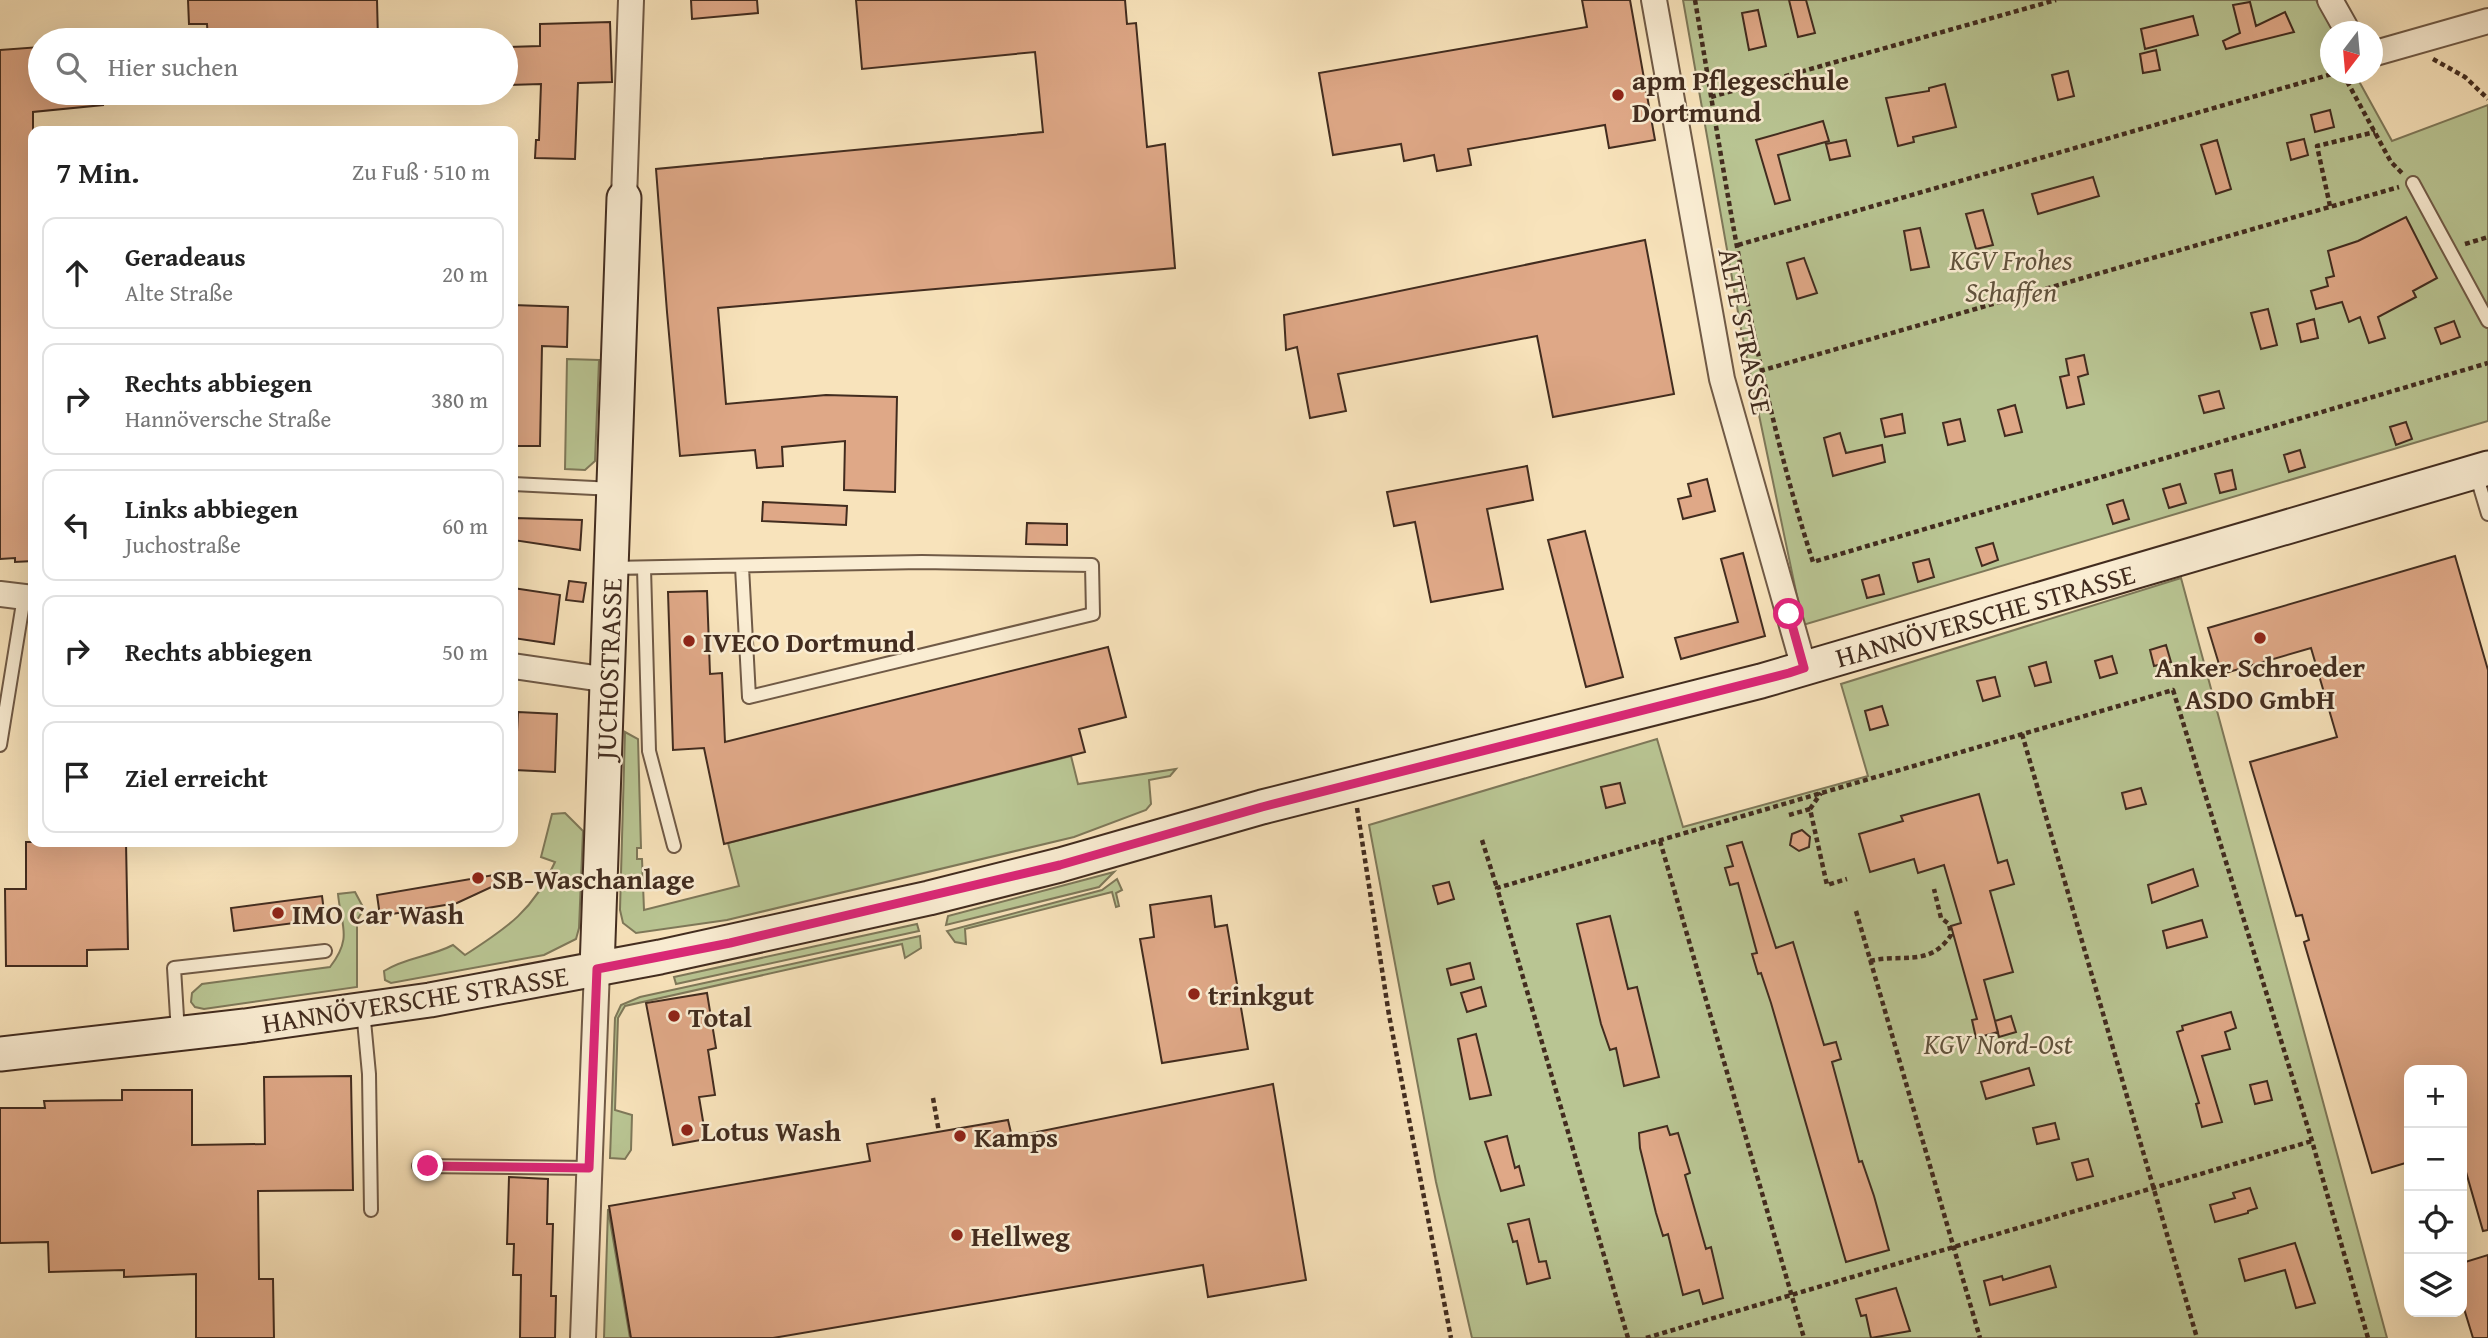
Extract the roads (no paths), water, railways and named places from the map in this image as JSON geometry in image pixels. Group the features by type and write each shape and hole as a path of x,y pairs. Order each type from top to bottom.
{"main road":[{"name":"JUCHOSTRASSE","path":"597,969 624,198"},
{"name":"HANNÖVERSCHE STRASSE","path":"0,1054 363,1009 597,969 942,895 1353,785 1676,704 2482,470"}],"street":[{"name":"JUCHOSTRASSE","path":"624,198 631,0"},
{"name":"ALTE STRASSE","path":"1654,0 1722,379 1804,668"},
{"path":"2330,0 2342,21"},
{"path":"2383,51 2488,21"},
{"path":"518,667 609,680"},
{"name":"JUCHOSTRASSE","path":"583,1338 597,969"}],"lane":[{"path":"2413,183 2488,321"},
{"path":"2482,470 2488,514"},
{"path":"518,484 614,489"},
{"path":"611,568 922,562 1092,565 1093,614 749,697 742,567"},
{"path":"645,568 649,751 674,846"},
{"path":"0,745 19,596"},
{"path":"178,1034 174,968 325,951"},
{"path":"363,1009 369,1074 371,1210"},
{"path":"419,1166 589,1168"}],"place":[{"name":"apm Pflegeschule Dortmund","path":"1618,95"},
{"name":"Anker Schroeder ASDO GmbH","path":"2260,638"},
{"name":"IVECO Dortmund","path":"689,641"},
{"name":"SB-Waschanlage","path":"478,878"},
{"name":"IMO Car Wash","path":"278,913"},
{"name":"trinkgut","path":"1194,994"},
{"name":"Total","path":"674,1016"},
{"name":"Lotus Wash","path":"687,1130"},
{"name":"Kamps","path":"960,1136"},
{"name":"Hellweg","path":"957,1235"}],"park label":[{"name":"KGV Frohes Schaffen","path":"2011,275"},
{"name":"KGV Nord-Ost","path":"1998,1043"}]}
